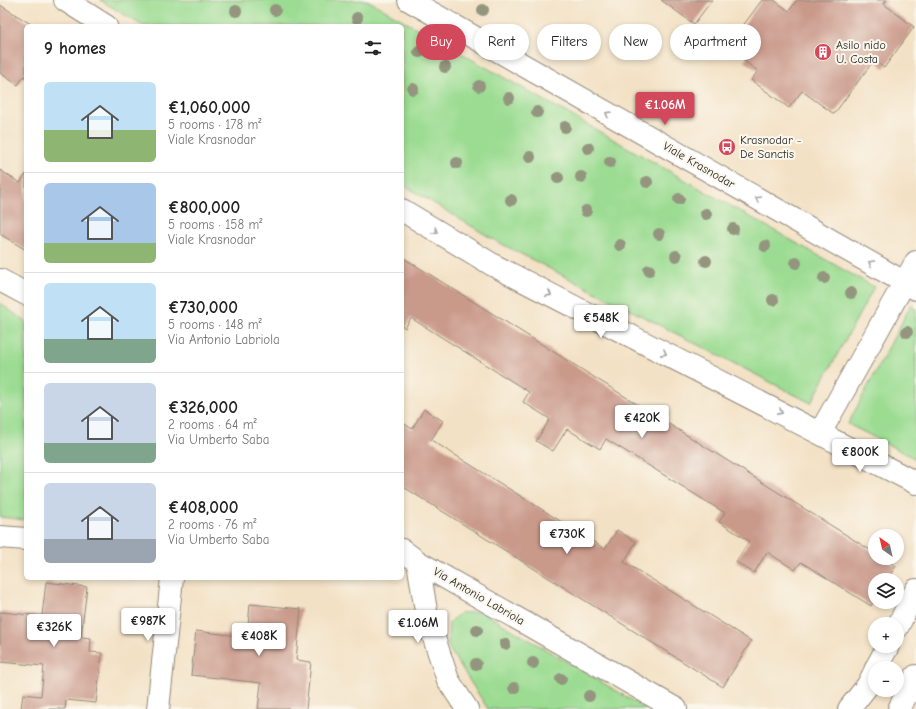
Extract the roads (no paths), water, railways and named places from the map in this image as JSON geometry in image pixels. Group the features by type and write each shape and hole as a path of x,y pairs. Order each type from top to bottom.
{"street":[{"path":"64,0 103,24"},
{"name":"Viale Krasnodar","path":"409,0 910,286"},
{"path":"404,211 493,265 916,483"},
{"path":"820,433 910,286 916,262"},
{"path":"0,280 24,293"},
{"path":"0,537 24,539"},
{"name":"Via Antonio Labriola","path":"407,558 448,680 467,709"},
{"name":"Via Antonio Labriola","path":"407,558 676,709"},
{"path":"158,709 172,580"},
{"path":"902,617 916,590"},
{"path":"899,709 916,676"},
{"path":"849,709 868,685"}],"place":[{"name":"Asilo nido U. Costa","path":"823,52"},
{"name":"Krasnodar - De Sanctis","path":"727,147"}]}
